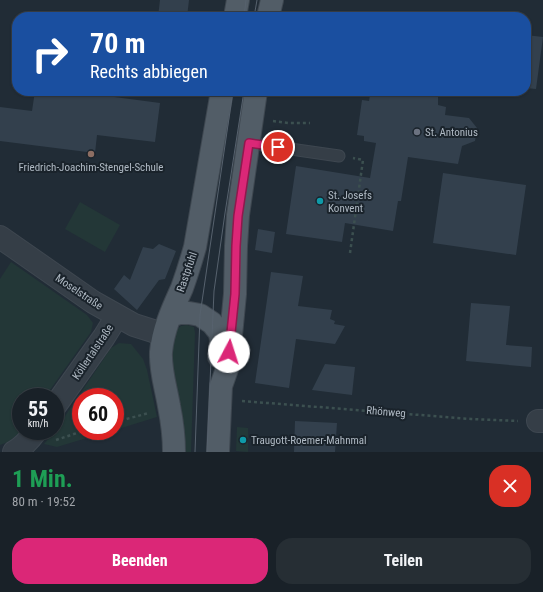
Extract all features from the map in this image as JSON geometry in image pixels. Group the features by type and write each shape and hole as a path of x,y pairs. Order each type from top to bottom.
{"main road":[{"path":"236,12 238,0"},
{"path":"269,12 272,0"},
{"name":"Rastpfuhl","path":"174,452 174,437 163,374 161,353 163,336 189,270 195,247 221,96"},
{"path":"221,386 228,366 235,294 238,216 255,96"},
{"path":"170,316 179,313 200,315 212,323 220,333 221,341 219,366 221,386 218,452"}],"street":[{"name":"Moselstraße","path":"0,237 93,302 134,325 163,336"},
{"name":"Köllertalstraße","path":"64,393 117,316"},
{"path":"14,452 29,440"}],"lane":[{"path":"249,143 339,156"}],"path":[{"path":"275,121 288,123 310,122"},
{"path":"339,156 363,160 350,253"},
{"name":"Rhönweg","path":"240,401 471,419 541,421"},
{"path":"124,420 149,413"}],"green space":[{"path":"80,202 120,225 105,252 65,229"},
{"path":"11,262 87,315 93,323 91,332 51,388 12,388 12,439 0,445 0,279"},
{"path":"187,325 194,327 195,333 191,452 181,452 169,364 175,331 181,326"},
{"path":"119,343 131,344 143,359 147,370 157,417 124,427 124,388 84,388 111,348"},
{"path":"72,406 72,440 80,440 57,447 44,444 47,440 64,440 64,418"},
{"path":"237,427 248,428 248,452 236,451"}],"building":[{"path":"160,0 189,0 188,12 159,12"},
{"path":"531,36 543,37 536,89 531,88"},
{"path":"34,96 107,96 160,103 155,142 97,135 95,153 0,141 0,107 32,111"},
{"path":"370,96 438,96 438,105 446,107 445,115 469,118 477,128 475,141 462,146 458,164 408,157 401,201 398,201 393,231 345,223 342,242 286,234 296,166 370,178 376,143 364,141 364,136 357,135 362,100 369,101"},
{"path":"443,173 526,185 516,255 433,243"},
{"path":"258,229 275,232 272,253 255,250"},
{"path":"159,244 176,251 165,279 159,280 137,310 114,289 124,275 130,280 143,247 153,249"},
{"path":"271,272 303,276 298,306 332,310 330,319 335,321 334,324 345,326 335,344 296,339 289,388 255,383"},
{"path":"471,303 510,306 506,345 532,347 531,367 466,361"},
{"path":"325,364 355,367 352,395 312,390"},
{"path":"295,421 337,423 335,452 294,452"}],"tram line":[{"path":"245,12 246,0"},
{"path":"255,12 257,0"},
{"path":"195,452 200,315 232,96"},
{"path":"207,452 214,291 243,96"}],"place":[{"name":"St. Antonius","path":"417,132"},
{"name":"Friedrich-Joachim-Stengel-Schule","path":"91,154"},
{"name":"St. Josefs Konvent","path":"320,201"},
{"name":"Traugott-Roemer-Mahnmal","path":"243,440"}],"route":[{"path":"229,352 235,294 238,216 249,143 278,147"}]}
